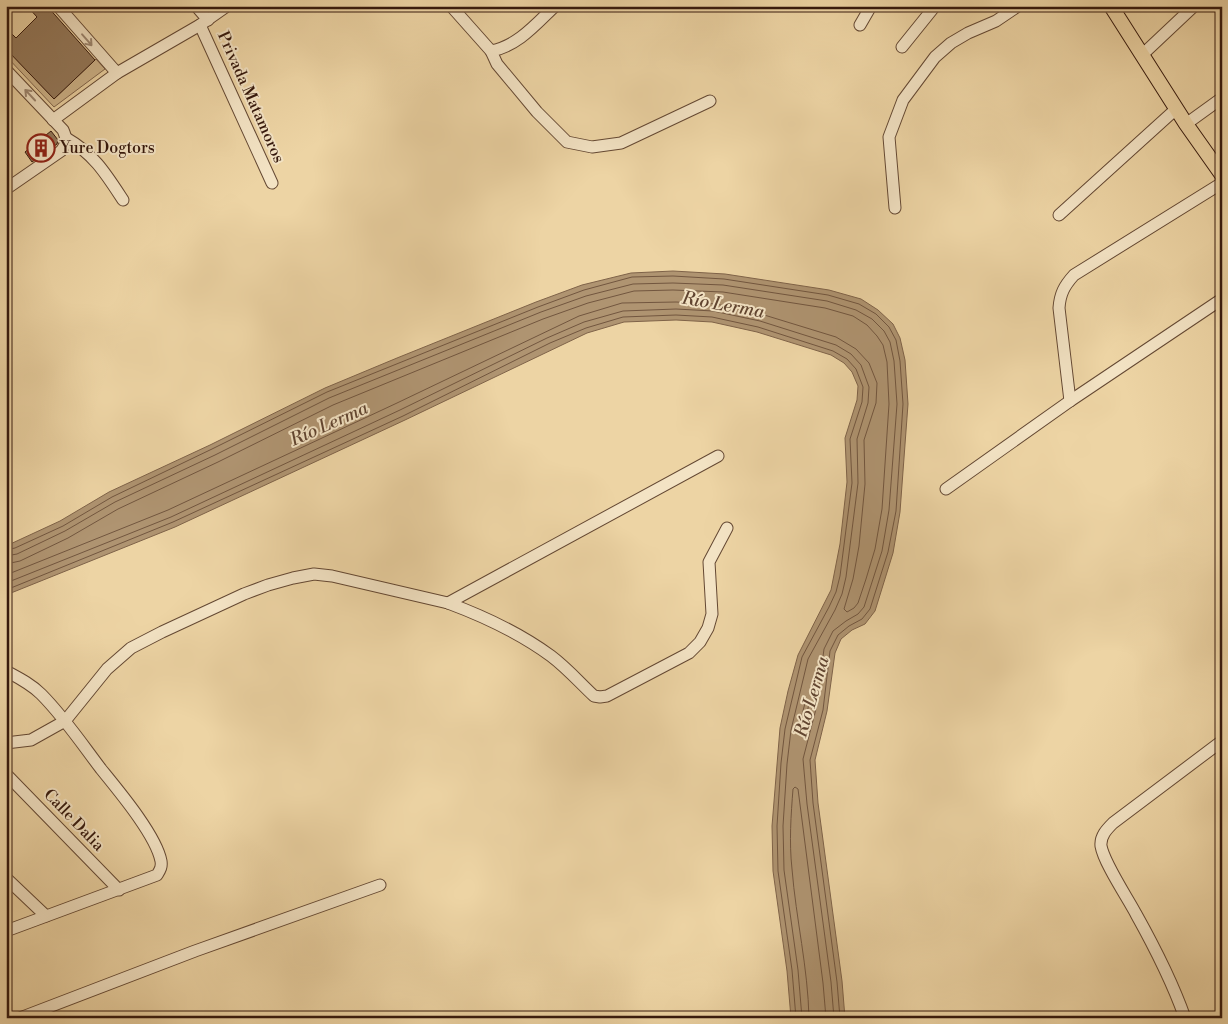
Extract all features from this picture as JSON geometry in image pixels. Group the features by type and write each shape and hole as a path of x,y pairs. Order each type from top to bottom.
{"main road":[{"path":"1111,6 1176,109 1222,176"}],"street":[{"path":"58,6 116,73"},
{"name":"Privada Matamoros","path":"196,6 272,183"},
{"path":"53,120 116,73 204,22 227,6"},
{"path":"451,6 491,51 497,64 537,112 567,142 592,147 621,143 710,101"},
{"path":"491,51 502,49 512,44 555,6"},
{"path":"860,25 871,6"},
{"path":"902,47 935,6"},
{"path":"895,208 889,137 903,100 935,57 951,43 968,33 996,21 1018,6"},
{"path":"1142,55 1194,6"},
{"path":"6,70 63,130 66,138 66,144 56,155 6,189"},
{"path":"6,87 16,80"},
{"path":"1186,124 1222,98"},
{"path":"1059,215 1176,109"},
{"path":"66,138 90,154 123,200"},
{"path":"1070,402 1059,308 1064,286 1074,275 1222,183"},
{"path":"946,489 1222,299"},
{"path":"448,603 718,456"},
{"path":"6,743 31,740 65,721 107,669 131,648 268,585 292,578 323,574 448,603 475,614 523,639 550,656 594,696 607,696 689,653 700,642 708,628 712,614 709,562 726,528"},
{"path":"6,671 23,680 40,693 65,721 144,827 157,849 161,862 161,868 157,875 6,931"},
{"path":"1185,1018 1172,983 1113,873 1101,844 1104,832 1113,823 1222,742"},
{"name":"Calle Dalia","path":"6,774 119,890"},
{"path":"6,878 46,916"},
{"path":"20,1018 195,951 380,885"}],"shaded area":[{"path":"22,38 15,58 54,99 96,59 105,69 54,107 6,56"}],"water":[{"name":"Río Lerma","path":"673,271 725,274 829,290 861,299 878,310 893,324 900,338 905,360 908,404 900,512 893,553 875,611 865,624 852,630 841,639 835,653 827,711 815,760 818,803 842,981 845,1018 791,1018 787,971 773,871 772,826 780,728 788,691 798,655 831,590 840,544 847,482 845,438 857,400 858,386 852,372 844,363 831,355 757,332 712,322 676,320 624,322 587,333 175,527 6,595 6,546 60,521 109,492 325,388 536,302 582,285 631,273"}],"building":[{"path":"27,6 47,6 95,60 54,99 6,49 6,28 16,38 37,17"},
{"name":"Yure Dogtors","path":"51,131 58,140 57,144 32,162 25,152"}],"place":[{"name":"Yure Dogtors","path":"41,148"}]}
